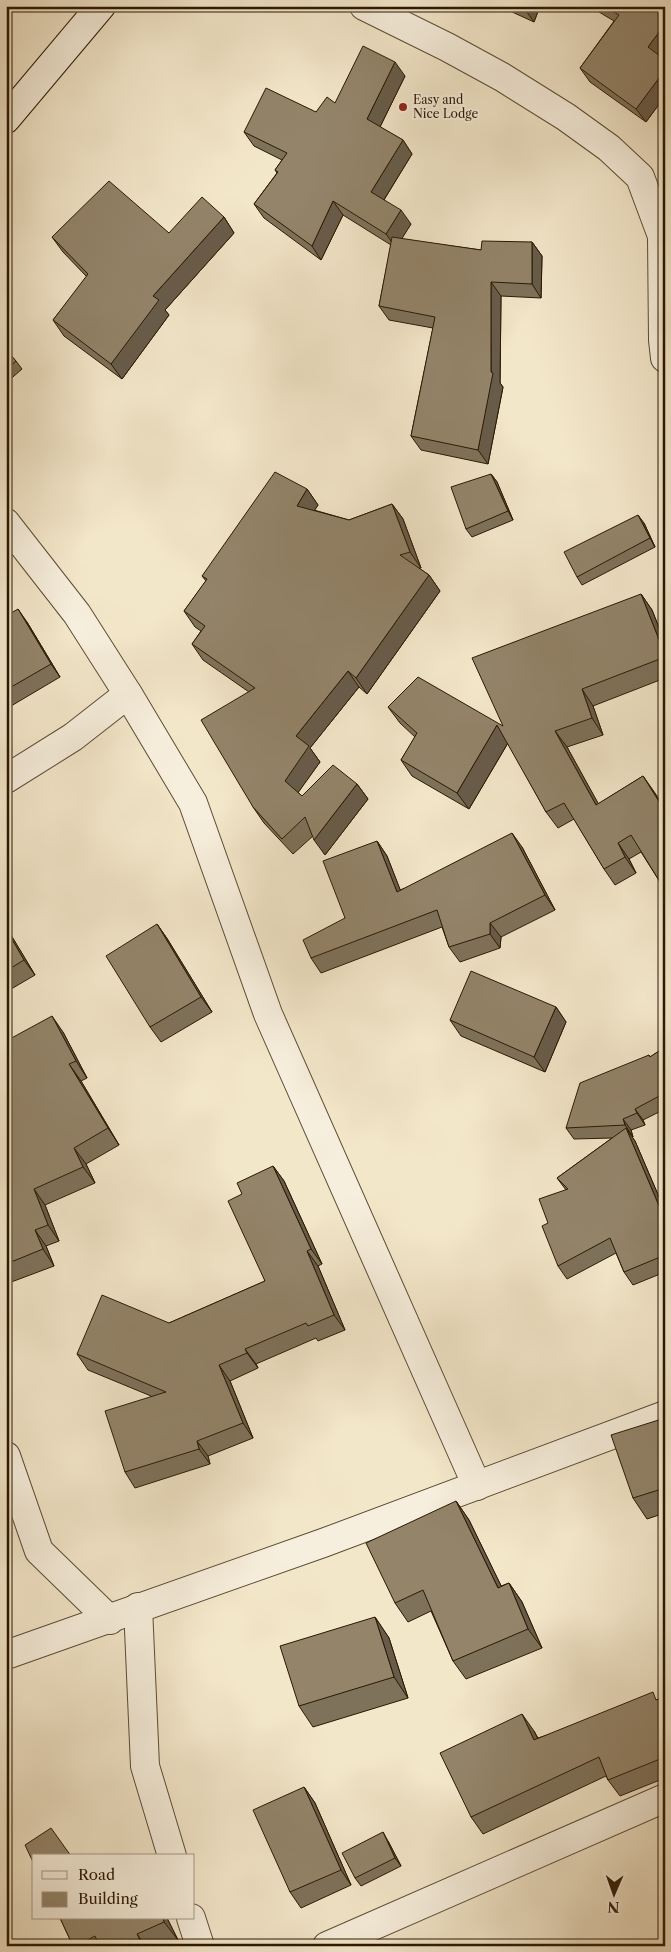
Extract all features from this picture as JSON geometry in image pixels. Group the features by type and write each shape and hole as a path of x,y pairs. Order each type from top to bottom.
{"street":[{"path":"6,119 101,6"},
{"path":"364,6 447,47 502,77 566,117 610,148 640,177 663,235 663,340 665,358"},
{"path":"6,522 77,614 128,694 193,804 268,1014 477,1486"},
{"path":"6,779 73,737 128,694"},
{"path":"6,1655 110,1620 138,1607 323,1543 665,1415"},
{"path":"6,1456 39,1551 110,1620"},
{"path":"138,1607 145,1766 171,1854"},
{"path":"327,1946 665,1798"},
{"path":"192,1920 200,1946"}],"building":[{"path":"603,6 658,6 665,11 665,24 648,47 665,60 665,70 636,109 580,68 619,15"},
{"path":"363,46 395,62 367,119 403,140 371,192 401,210 386,234 333,201 312,246 254,204 278,172 275,170 287,153 244,132 266,88 316,112 327,97 335,103"},
{"path":"109,181 169,233 202,197 224,217 153,296 159,300 111,364 53,320 88,274 52,237"},
{"path":"392,237 481,250 482,241 532,242 532,284 491,282 491,372 493,373 478,450 411,436 435,317 379,306"},
{"path":"6,350 16,361 6,370"},
{"path":"275,472 307,489 297,506 349,520 392,504 410,552 400,555 429,575 356,678 348,671 296,736 309,746 285,781 302,796 333,765 357,784 314,840 305,817 282,839 253,807 201,720 255,688 192,644 205,626 184,611 207,579 202,576"},
{"path":"491,474 508,511 466,529 451,487"},
{"path":"638,515 650,538 577,577 564,552"},
{"path":"641,594 665,657 582,689 592,718 555,731 596,805 643,776 665,811 665,890 631,835 618,843 625,857 604,869 564,803 546,812 497,725 457,793 401,760 417,733 388,707 418,677 503,726 472,658"},
{"path":"18,609 51,664 6,690 6,616"},
{"path":"512,833 545,895 490,923 490,934 449,947 437,910 311,958 303,940 345,918 323,861 377,841 397,892"},
{"path":"157,924 201,997 150,1027 106,956"},
{"path":"6,929 24,960 6,971"},
{"path":"471,971 556,1007 534,1057 450,1020"},
{"path":"52,1016 76,1061 69,1064 108,1128 74,1148 83,1167 34,1189 48,1225 35,1230 43,1249 6,1264 6,1041"},
{"path":"659,1051 665,1061 665,1093 635,1109 637,1113 623,1119 625,1125 566,1128 580,1083 649,1055 650,1057"},
{"path":"626,1128 665,1220 665,1255 624,1272 610,1238 558,1266 542,1226 548,1223 539,1199 568,1189 557,1178"},
{"path":"273,1166 311,1249 307,1251 334,1315 308,1326 306,1323 245,1349 247,1353 219,1365 243,1423 197,1441 199,1449 125,1472 105,1411 166,1392 77,1354 102,1295 169,1323 265,1281 228,1201 242,1194 237,1183"},
{"path":"665,1418 665,1488 633,1498 611,1435"},
{"path":"456,1501 498,1588 509,1583 528,1629 453,1661 423,1590 395,1603 366,1543"},
{"path":"375,1617 394,1677 299,1706 280,1646"},
{"path":"653,1692 656,1700 665,1697 665,1757 608,1780 599,1757 471,1817 440,1753 522,1714 534,1740"},
{"path":"304,1787 341,1870 290,1892 253,1810"},
{"path":"51,1828 70,1854 32,1854 32,1860 25,1845"},
{"path":"383,1832 395,1858 355,1878 342,1853"},
{"path":"61,1920 164,1920 164,1922 137,1934 143,1946 99,1946 95,1936 73,1946"}],"place":[{"name":"Easy and Nice Lodge","path":"403,107"}]}
